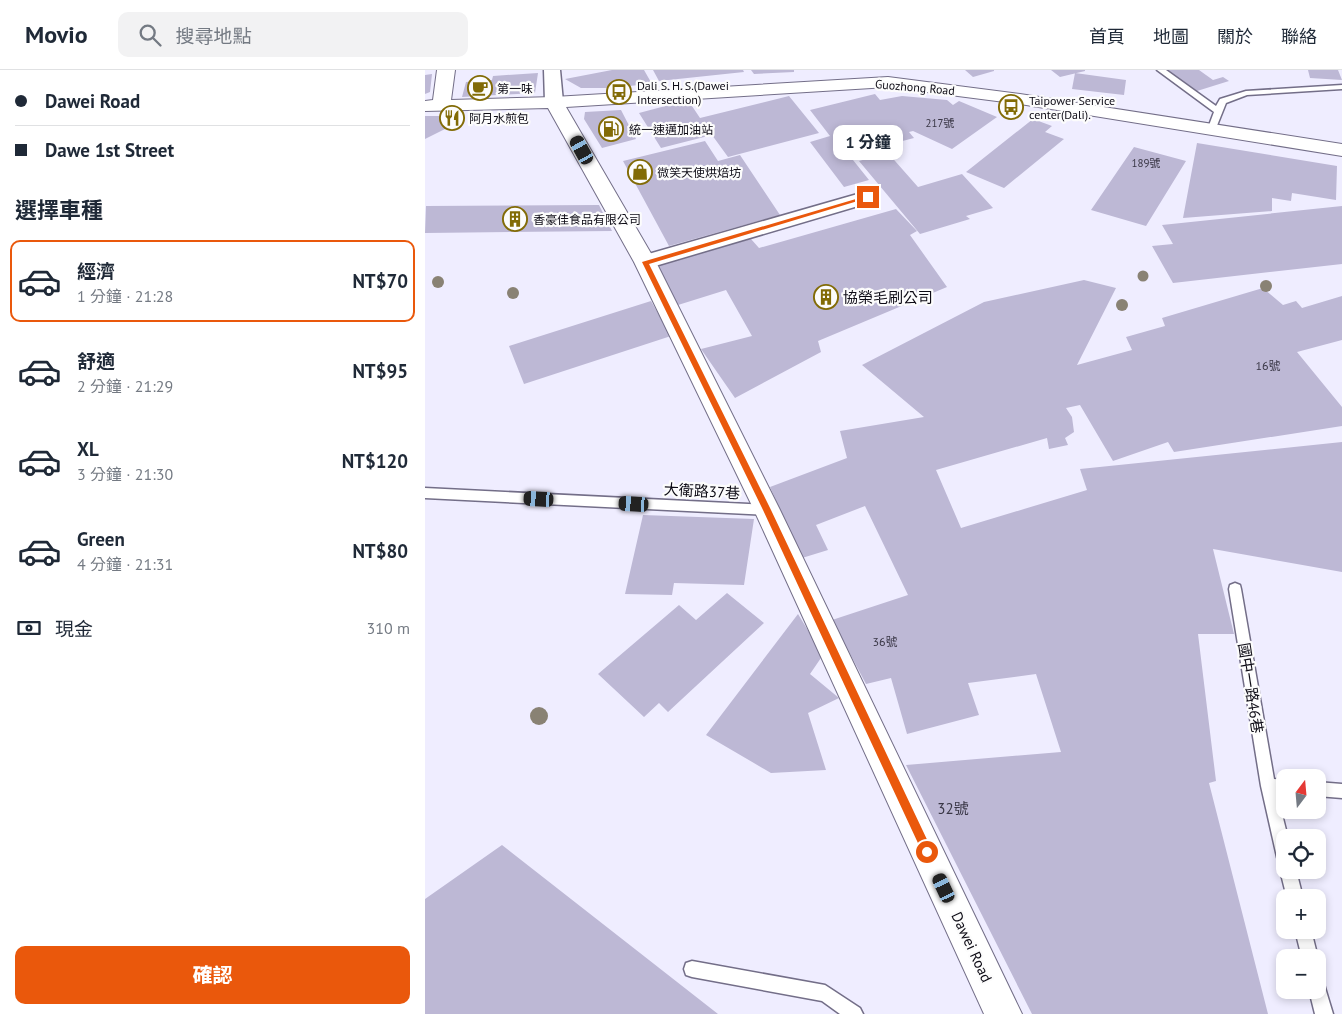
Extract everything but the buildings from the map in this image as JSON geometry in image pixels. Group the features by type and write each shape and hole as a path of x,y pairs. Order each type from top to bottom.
{"street":[{"path":"433,106 446,70"},
{"name":"Dawei Road","path":"552,70 554,102 645,262 767,510 1003,1014"},
{"name":"Guozhong Road","path":"433,106 554,102 889,82 1021,99 1215,120 1342,150"},
{"path":"645,262 868,197"}],"lane":[{"path":"1161,70 1215,120 1223,102 1246,93 1342,87"},
{"name":"大衛路37巷","path":"425,494 767,510"},
{"name":"國中一路46巷","path":"1235,589 1267,786 1278,829"},
{"path":"1267,786 1276,786"},
{"path":"1326,789 1342,790"},
{"path":"692,969 825,993 855,1014"},
{"path":"1320,999 1324,1014"}],"place":[{"name":"第一味","path":"480,88"},
{"name":"Dali S. H. S.(Dawei Intersection)","path":"619,92"},
{"name":"Taipower Service center(Dali).","path":"1011,107"},
{"name":"阿月水煎包","path":"452,118"},
{"name":"統一速邁加油站","path":"611,129"},
{"name":"微笑天使烘焙坊","path":"640,172"},
{"name":"香豪佳食品有限公司","path":"515,219"},
{"name":"協榮毛刷公司","path":"826,297"}],"route":[{"path":"868,197 645,262 767,510 927,852"}]}
